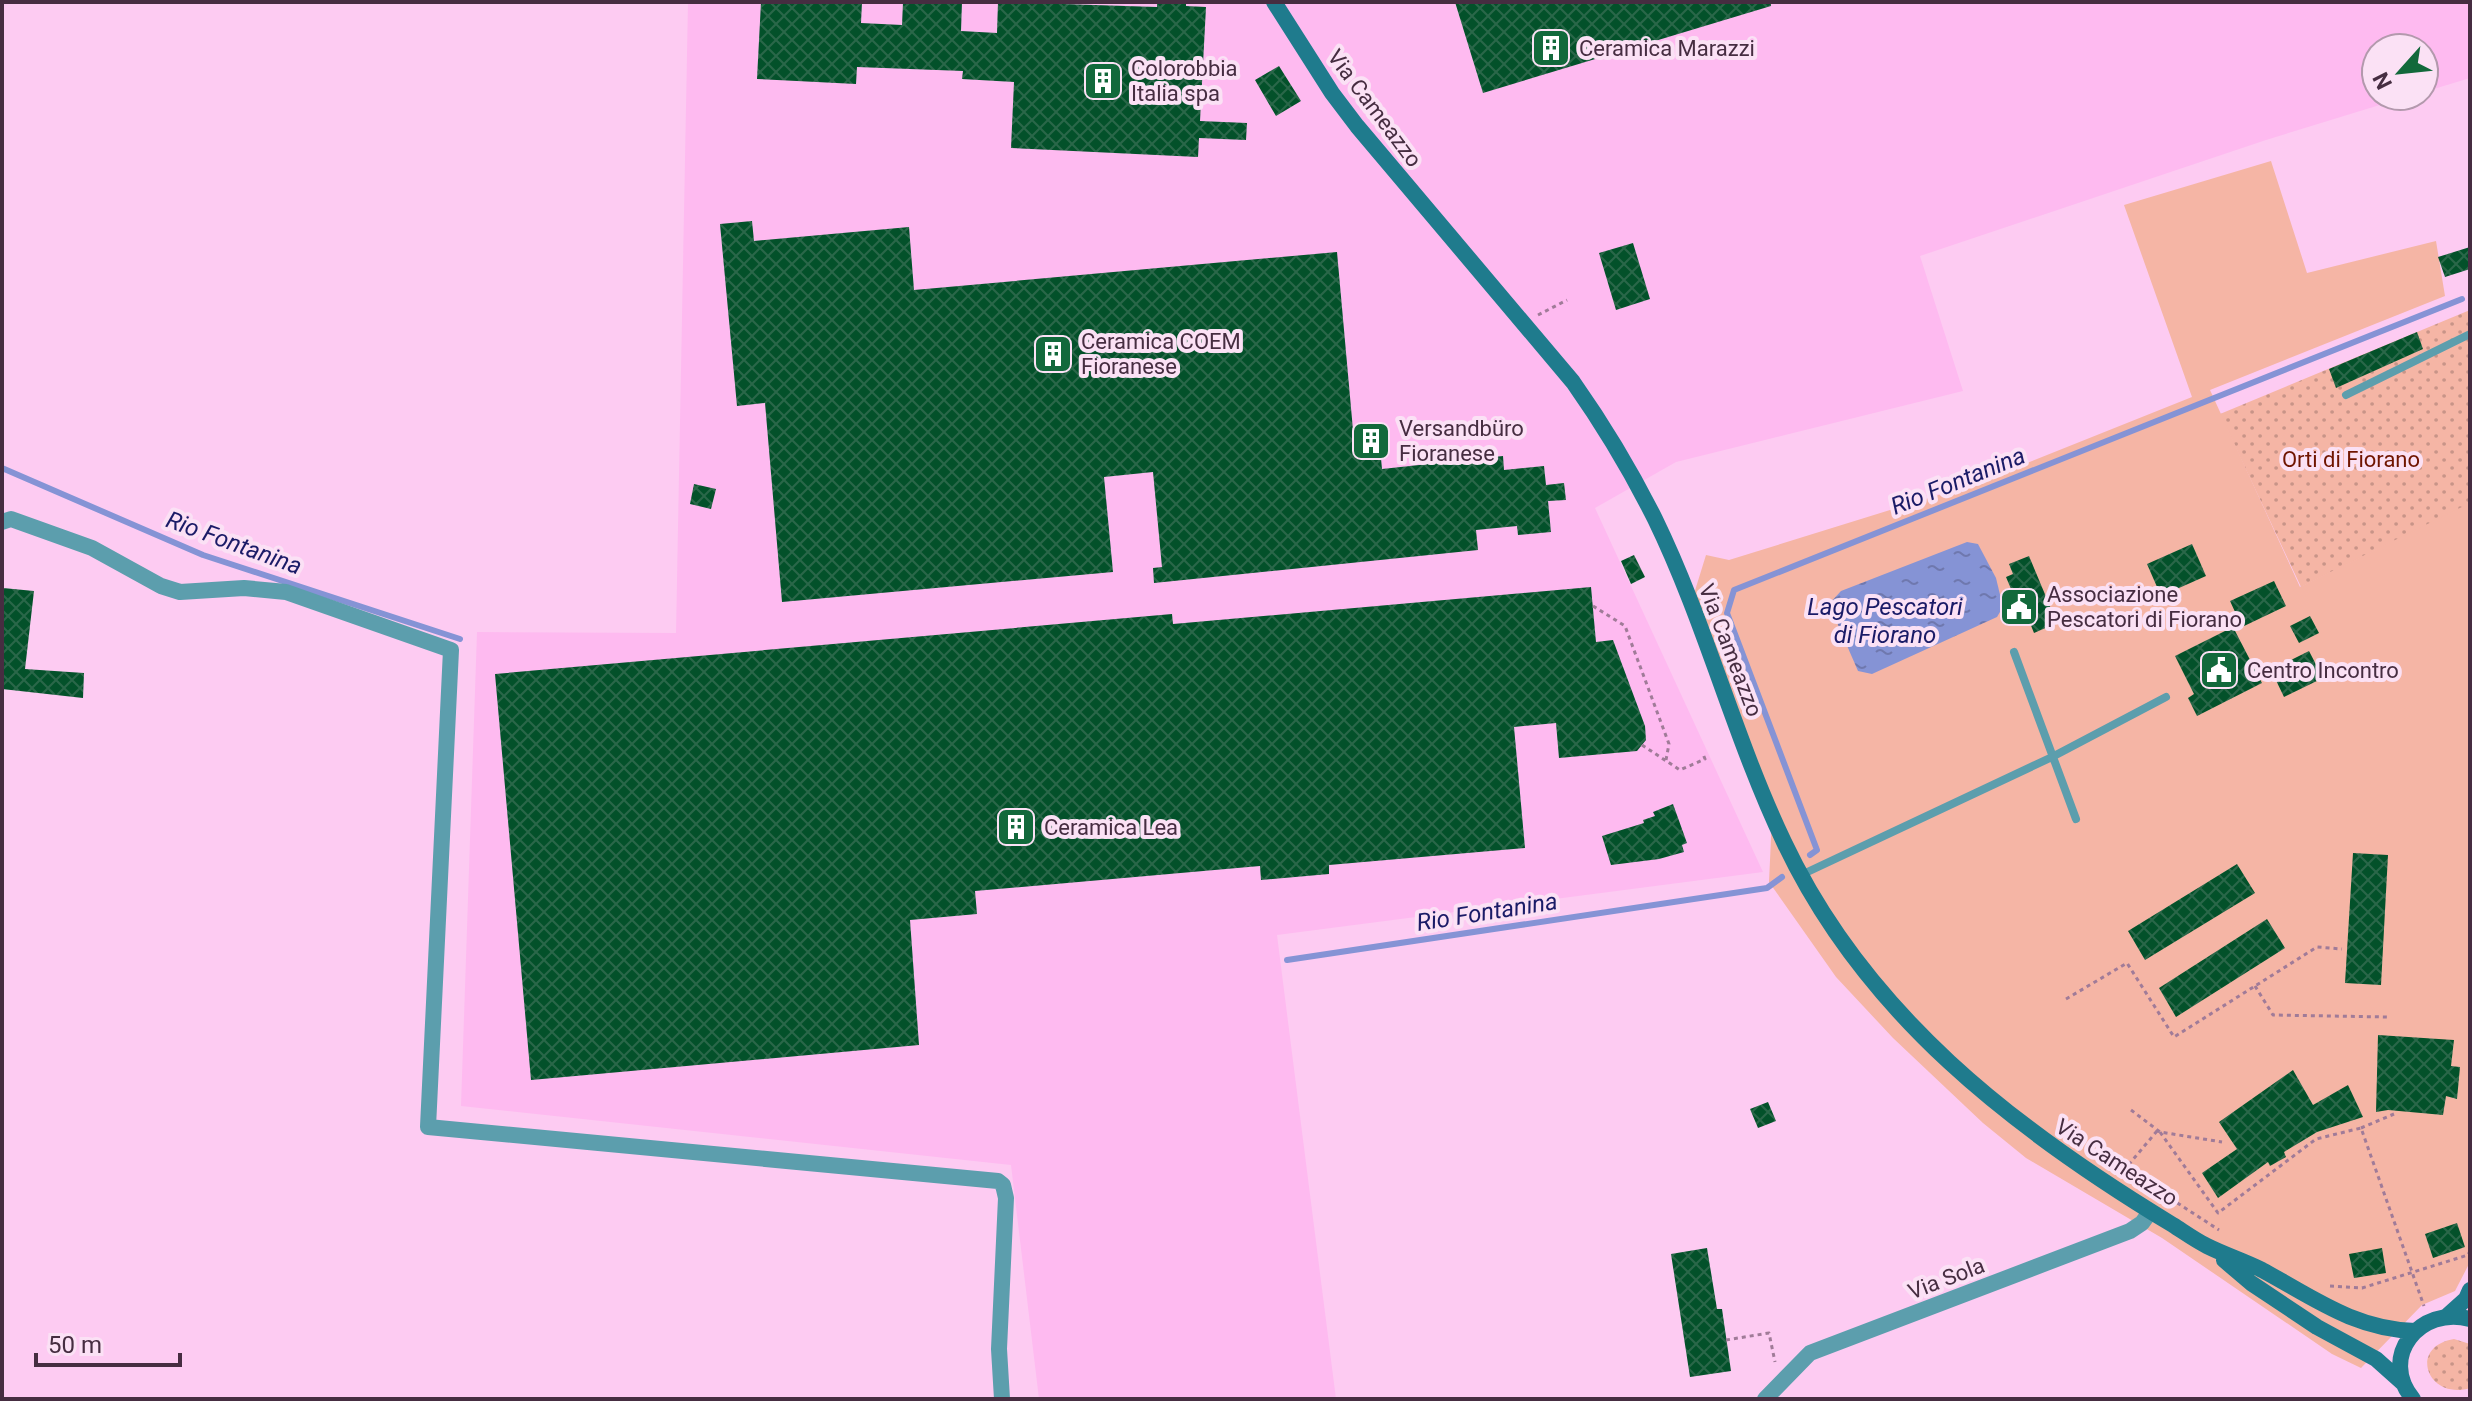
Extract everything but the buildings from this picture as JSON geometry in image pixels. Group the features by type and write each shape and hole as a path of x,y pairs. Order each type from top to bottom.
{"street":[{"name":"Via Cameazzo","path":"1274,2 1332,93 1357,126 1573,382 1623,460 1668,549 1752,769 1801,875 1837,932 1910,1026 1946,1062 2020,1124 2150,1212 2207,1246 2261,1270 2330,1310 2385,1329 2415,1331"},
{"path":"2,522 11,519 92,548 161,586 180,592 253,588 286,592 451,650 428,1127 998,1181 1003,1185 1006,1198 999,1349 1002,1399"},
{"name":"Via Sola","path":"1765,1399 1810,1353 2130,1231 2142,1223 2150,1212"},
{"name":"Via Cameazzo","path":"2207,1246 2251,1283 2317,1327 2376,1359 2404,1384 2413,1399"},
{"path":"2447,1316 2466,1299 2470,1290"},
{"path":"2404,1384 2403,1350 2415,1331 2430,1320 2447,1316 2470,1319"}],"lane":[{"path":"2346,395 2470,334"},
{"path":"2014,652 2076,819"},
{"path":"1801,875 2052,757 2166,697"}],"path":[{"path":"1537,316 1567,300"},
{"path":"1593,606 1625,626 1669,744 1666,760"},
{"path":"1642,745 1680,770 1705,759 1703,754"},
{"path":"2066,999 2127,963 2174,1037 2317,947 2342,949"},
{"path":"2255,986 2273,1015 2388,1017"},
{"path":"2131,1110 2158,1132 2218,1213 2316,1139 2361,1128 2394,1114"},
{"path":"2361,1128 2430,1320"},
{"path":"2158,1132 2222,1142"},
{"path":"2158,1132 2125,1169 2224,1234"},
{"path":"2331,1286 2362,1288 2468,1255 2470,1251"},
{"path":"1726,1340 1769,1333 1776,1365 1790,1373"}],"shaded area":[{"path":"688,2 2470,2 2470,78 2440,87 2440,32 2360,32 2360,111 1920,256 1963,391 1676,462 1595,508 1763,872 1277,935 1336,1399 1039,1399 1011,1165 461,1106 477,632 676,633"}],"green space":[{"path":"2271,161 2307,273 2436,241 2445,296 2210,390 2300,587 2470,503 2470,1262 2455,1291 2422,1305 2361,1368 2332,1354 2162,1238 2026,1158 1983,1123 1893,1038 1836,977 1769,882 1772,817 1689,610 1706,555 1729,560 1977,483 2192,397 2124,205"},
{"name":"Orti di Fiorano","path":"2470,310 2470,504 2301,587 2220,414"},
{"path":"2454,1339 2470,1344 2470,1388 2455,1390 2443,1387 2429,1371 2427,1361 2431,1352 2439,1344"}],"water":[{"name":"Lago Pescatori di Fiorano","path":"1967,542 1978,544 1996,578 2003,607 1997,617 1872,674 1858,671 1829,604 1841,591"}],"waterway":[{"name":"Rio Fontanina","path":"1810,855 1817,850 1727,613 1734,590 2462,299"},
{"name":"Rio Fontanina","path":"2,468 203,555 460,639"},
{"name":"Rio Fontanina","path":"1287,960 1767,888 1782,877"}],"place":[{"name":"Ceramica Marazzi","path":"1551,48"},
{"name":"Colorobbia Italia spa","path":"1103,81"},
{"name":"Ceramica COEM Fioranese","path":"1053,354"},
{"name":"Versandbüro Fioranese","path":"1371,441"},
{"name":"Associazione Pescatori di Fiorano","path":"2019,607"},
{"name":"Centro Incontro","path":"2219,670"},
{"name":"Ceramica Lea","path":"1016,827"}]}
